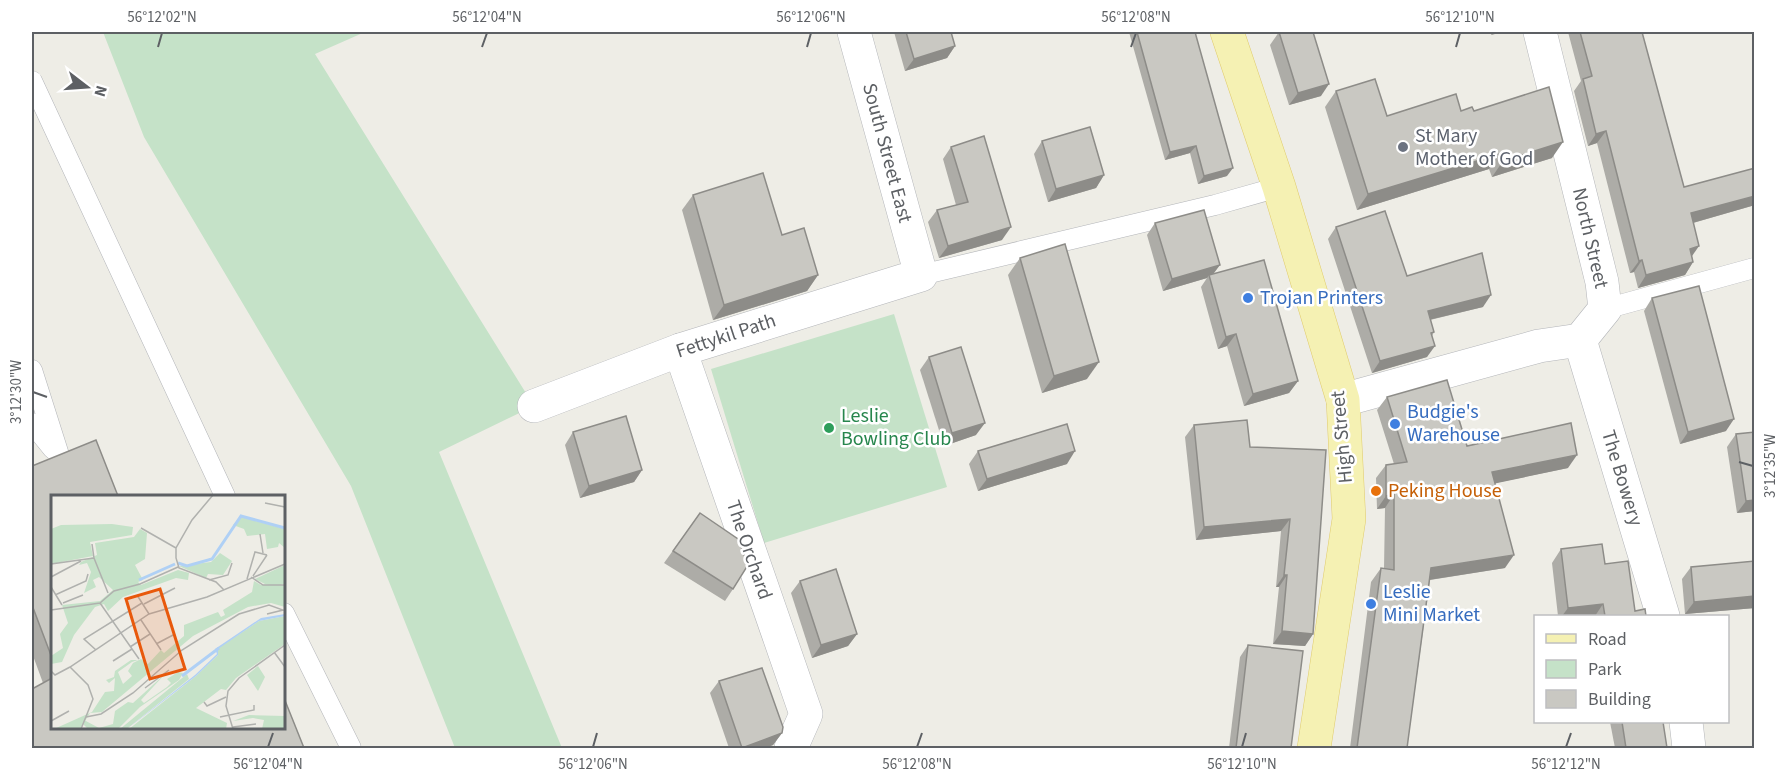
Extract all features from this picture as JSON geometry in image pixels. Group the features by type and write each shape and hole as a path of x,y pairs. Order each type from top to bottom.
{"main road":[{"name":"High Street","path":"1227,32 1279,187 1343,400 1349,519 1314,748"}],"street":[{"name":"South Street East","path":"854,32 921,274"},
{"name":"North Street","path":"1540,32 1602,282 1605,309 1580,340"},
{"name":"Fettykil Path","path":"534,406 680,350 921,274"},
{"path":"1343,400 1539,346 1580,340"},
{"name":"The Bowery","path":"1580,340 1663,615"},
{"name":"The Orchard","path":"680,350 806,714 791,748"},
{"path":"1686,723 1689,748"}],"lane":[{"path":"32,81 225,495"},
{"path":"921,274 1215,205 1279,187"},
{"path":"1605,309 1755,268"},
{"path":"32,370 59,455 32,423"},
{"path":"285,615 351,748"}],"green space":[{"path":"103,32 365,32 315,54 534,406 439,452 562,748 455,748 351,486 144,137"},
{"name":"Leslie Bowling Club","path":"894,314 947,487 764,543 711,369"}],"building":[{"path":"906,32 951,32 955,46 914,59"},
{"path":"1137,32 1195,32 1233,168 1204,176 1196,146 1170,152"},
{"path":"1279,32 1313,32 1329,84 1298,93"},
{"path":"1580,32 1642,32 1684,187 1755,168 1755,196 1691,213 1699,246 1690,249 1693,262 1646,275 1642,260 1639,261 1606,131 1596,134 1583,79 1592,76"},
{"path":"1375,79 1387,116 1456,94 1461,111 1472,107 1474,111 1549,87 1563,142 1503,161 1500,154 1368,194 1336,91"},
{"path":"1090,127 1104,175 1056,189 1042,141"},
{"path":"984,136 1011,227 948,246 937,210 968,202 951,147"},
{"path":"763,173 782,235 804,228 818,275 724,305 693,195"},
{"path":"1204,210 1220,265 1172,279 1155,223"},
{"path":"1385,211 1407,276 1482,253 1491,295 1428,311 1435,346 1380,361 1336,227"},
{"path":"1065,244 1099,362 1054,376 1020,258"},
{"path":"1264,260 1298,381 1253,394 1236,334 1226,337 1209,275"},
{"path":"1699,286 1734,419 1688,432 1652,298"},
{"path":"961,347 985,423 952,433 929,357"},
{"path":"1447,380 1467,446 1571,423 1577,455 1492,472 1514,555 1431,568 1407,748 1357,748 1381,568 1394,570 1394,494 1386,496 1386,465 1407,462 1387,397"},
{"path":"626,416 642,470 589,486 573,432"},
{"path":"1247,420 1250,447 1326,450 1313,634 1282,631 1287,575 1284,575 1290,519 1204,527 1194,425"},
{"path":"1067,424 1075,451 987,479 978,451"},
{"path":"1755,432 1755,500 1746,501 1736,434"},
{"path":"96,440 118,495 51,495 51,655 32,605 32,466"},
{"path":"700,513 738,539 748,565 733,589 673,551"},
{"path":"1602,544 1605,564 1628,561 1635,611 1645,609 1646,615 1605,615 1603,604 1568,608 1561,549"},
{"path":"1755,561 1755,596 1694,602 1691,567"},
{"path":"836,569 857,634 821,645 800,581"},
{"path":"1248,645 1303,651 1291,748 1236,748"},
{"path":"762,668 783,727 782,733 742,748 719,681"},
{"path":"51,679 51,729 285,729 285,700 304,748 32,748 32,689"},
{"path":"1622,723 1663,723 1667,748 1626,748"}],"place":[{"name":"St Mary Mother of God","path":"1403,147"},
{"name":"Trojan Printers","path":"1248,298"},
{"name":"Budgie's Warehouse","path":"1395,424"},
{"name":"Leslie Bowling Club","path":"829,428"},
{"name":"Peking House","path":"1376,491"},
{"name":"Leslie Mini Market","path":"1371,604"}]}
